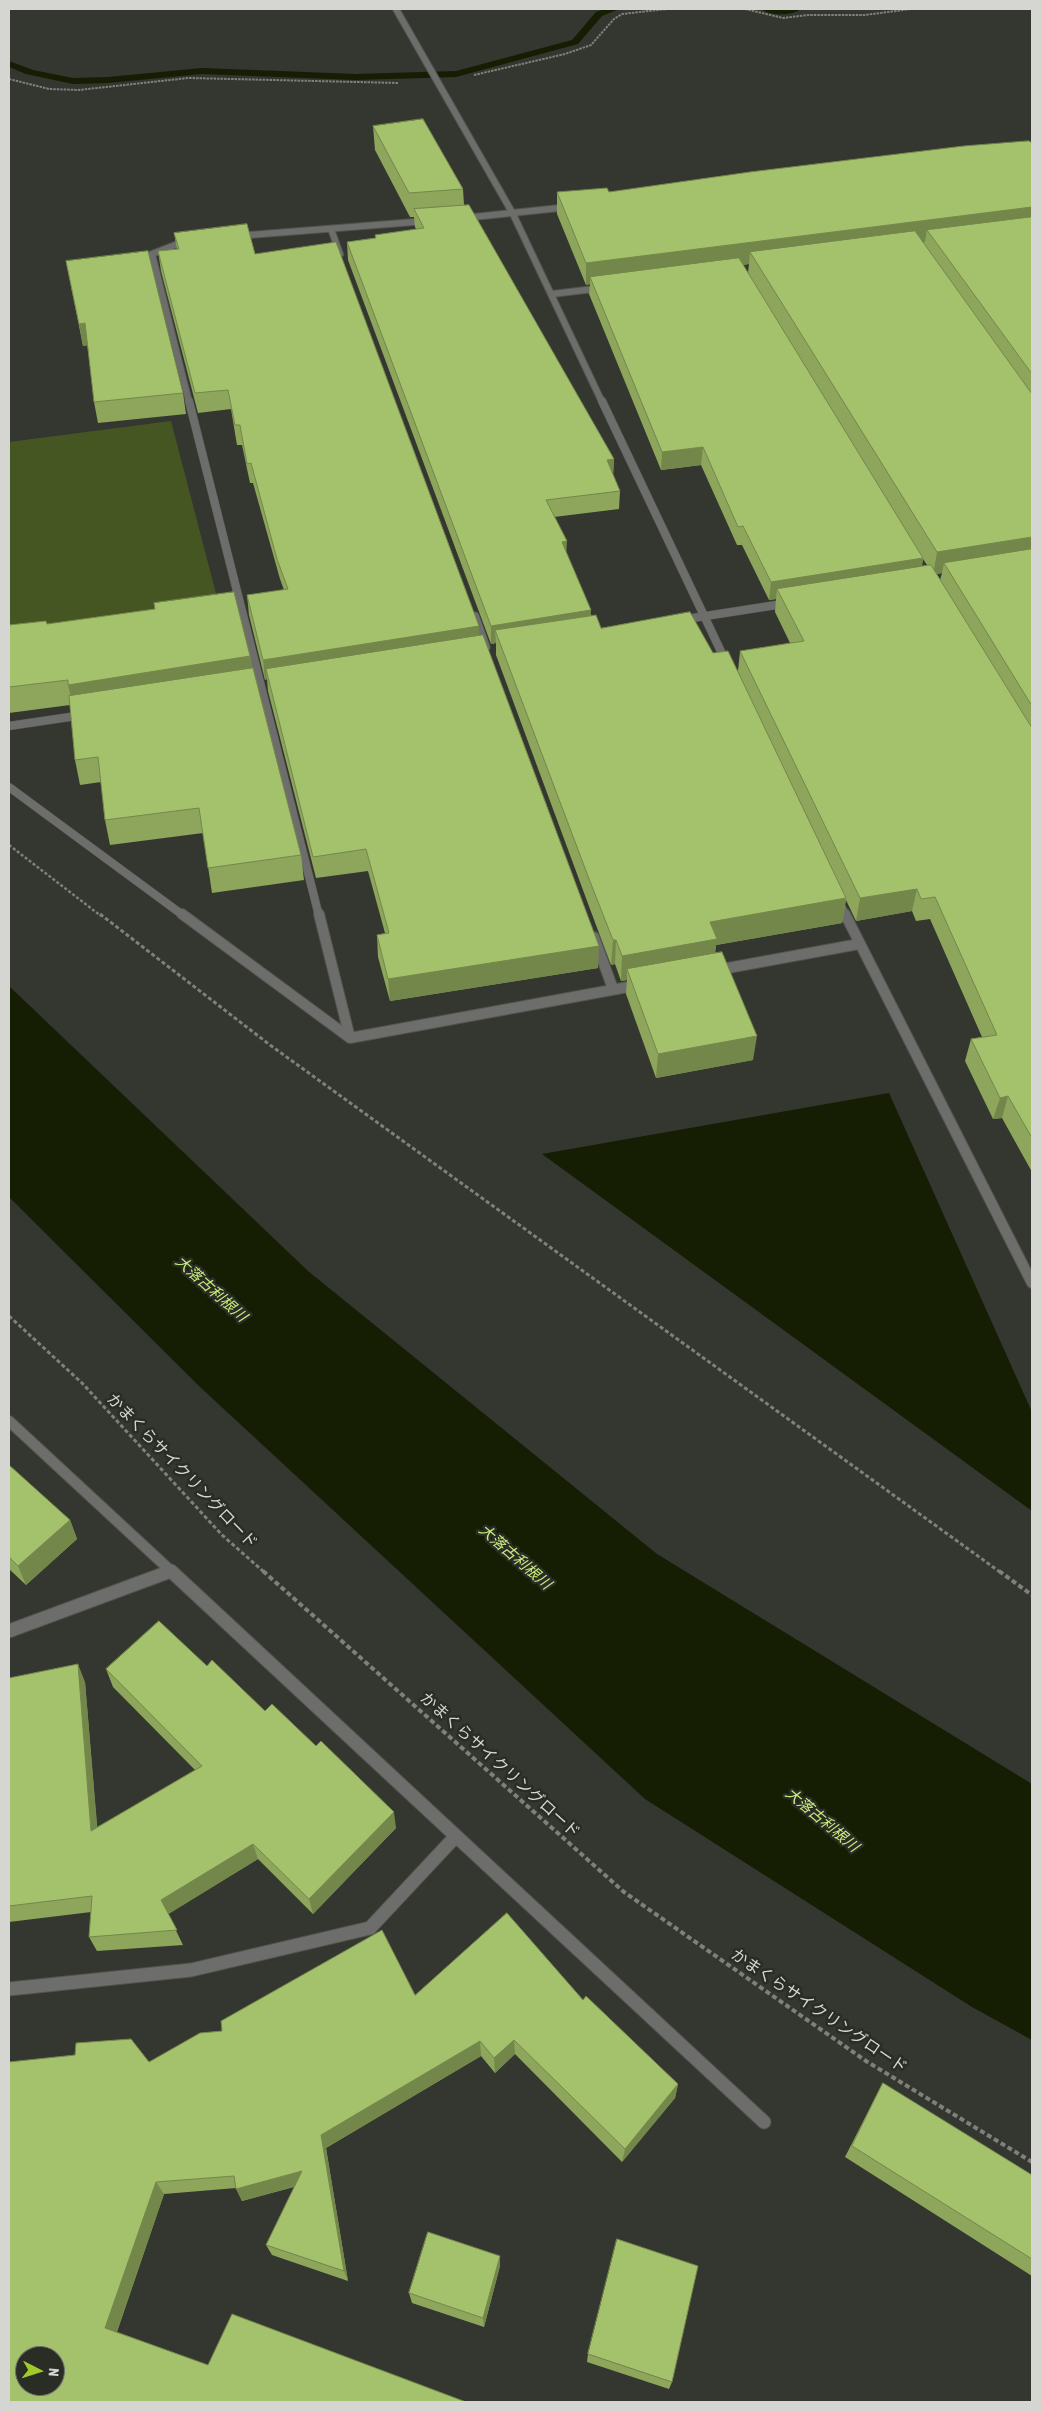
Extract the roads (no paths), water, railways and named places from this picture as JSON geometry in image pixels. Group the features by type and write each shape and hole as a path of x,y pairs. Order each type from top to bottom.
{"street":[{"path":"396,9 513,214 729,669"},
{"path":"455,219 581,206"},
{"path":"228,237 436,220"},
{"path":"331,229 344,265"},
{"path":"199,239 181,241 152,254 350,1038"},
{"path":"552,294 612,287"},
{"path":"674,620 802,601"},
{"path":"471,605 491,660"},
{"path":"478,652 498,649"},
{"path":"252,688 272,685"},
{"path":"9,726 96,713"},
{"path":"9,787 350,1038 643,984"},
{"path":"834,891 859,944 1032,1283"},
{"path":"590,925 613,989"},
{"path":"712,971 859,944"},
{"path":"9,1421 764,2122"},
{"path":"9,1631 171,1571"},
{"path":"9,1989 191,1970 370,1928 456,1836"}],"water":[{"name":"大落古利根川","path":"9,986 308,1271 657,1554 1032,1784 1032,2040 972,2007 645,1799 199,1386 9,1197"},
{"path":"889,1093 1032,1412 1032,1511 542,1154"}],"waterway":[{"path":"9,64 30,72 73,81 108,80 202,71 356,77 456,74 575,42 599,14 614,9"},
{"path":"766,9 777,11 796,9"}]}
